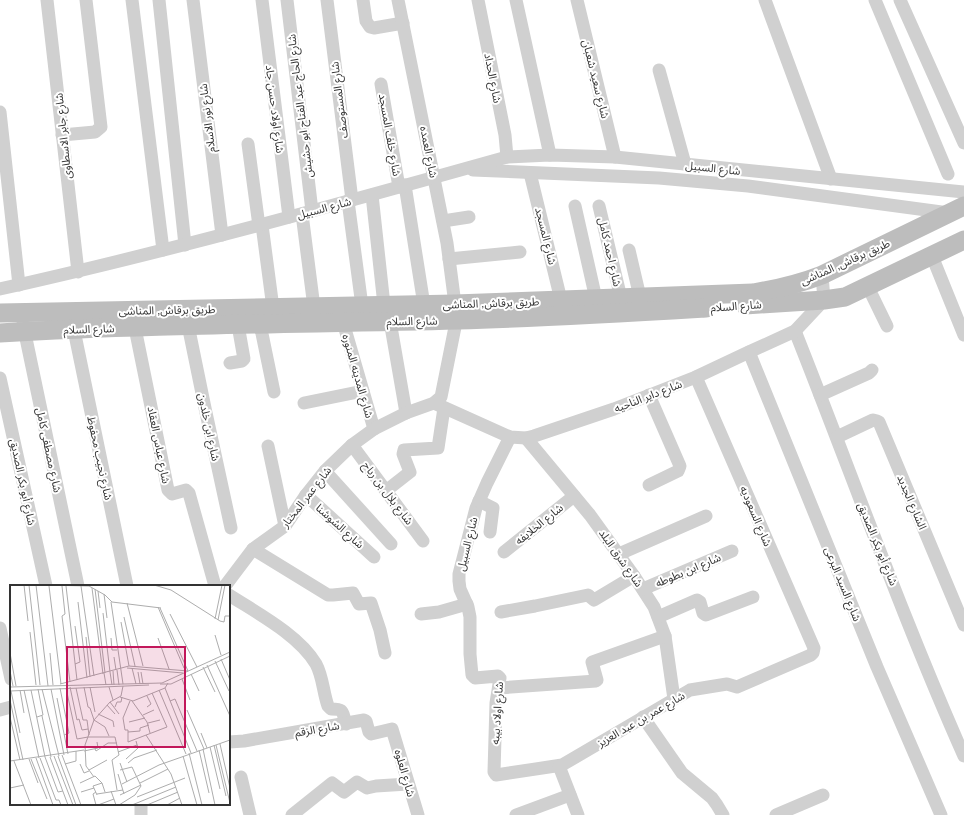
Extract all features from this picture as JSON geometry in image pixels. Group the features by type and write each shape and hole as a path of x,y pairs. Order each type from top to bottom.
{"street":[{"name":"شارع جابر الاسطاوى","path":"47,0 78,272"},
{"path":"62,135 95,132 101,126 86,0"},
{"path":"132,0 163,250"},
{"path":"159,0 185,245"},
{"name":"شارع نور الاسلام","path":"193,0 222,235"},
{"name":"شارع اولاد حسن جاد","path":"262,0 289,217"},
{"name":"شارع الحاج عبد الفتاح ابو حشيش","path":"287,0 315,315"},
{"name":"شارع المستوصف","path":"327,0 362,306"},
{"path":"363,0 366,21 370,27 374,28 403,23"},
{"name":"شارع العمده","path":"398,0 443,221 457,309"},
{"name":"شارع الحداد","path":"478,0 507,157"},
{"path":"516,0 550,155"},
{"name":"شارع سعيد شعبان","path":"577,0 615,157"},
{"path":"765,0 831,179"},
{"path":"875,0 948,174"},
{"path":"900,0 964,143"},
{"path":"659,70 685,164"},
{"name":"شارع خلف المسجد","path":"381,84 424,305"},
{"path":"0,112 19,285"},
{"path":"248,144 273,308"},
{"name":"شارع السبيل","path":"0,289 78,272 185,245 507,157 550,155 615,157 964,192"},
{"name":"شارع السبيل","path":"464,169 659,178 748,186 957,209"},
{"name":"شارع المسجد","path":"530,173 561,300"},
{"path":"372,194 387,313 406,413"},
{"path":"575,206 596,299"},
{"name":"شارع احمد كامل","path":"599,206 621,298"},
{"name":"طريق برقاش, المناشى","path":"0,313 23,323 273,308 315,315 362,306 387,313 424,305 457,309 561,300 752,293 784,287 822,275 957,209"},
{"path":"443,221 470,217"},
{"path":"822,275 824,300 845,297 964,240"},
{"path":"628,250 640,298"},
{"path":"449,259 520,252"},
{"path":"932,256 964,335"},
{"path":"868,287 887,326"},
{"name":"شارع السلام","path":"0,333 23,323 74,330 188,325 260,324 315,315 343,322 387,313 457,309 566,317 824,300"},
{"name":"شارع داير الناحيه","path":"439,406 510,437 526,438 599,414 696,377 795,331 824,300"},
{"path":"387,490 410,472 403,454 404,450 438,448 439,406 457,309"},
{"name":"شارع المدينه المنوره","path":"343,322 374,429"},
{"name":"شارع مصطفى كامل","path":"23,323 78,585"},
{"path":"230,363 242,361 244,358 238,324"},
{"path":"260,324 274,392"},
{"name":"شارع ابن خلدون","path":"188,325 204,408 231,528"},
{"name":"شارع عباس العقاد","path":"135,328 168,490 172,494 186,490 189,493 215,585"},
{"name":"شارع نجيب محفوظ","path":"74,330 127,585"},
{"name":"شارع أبو بكر الصديق","path":"795,331 875,539 964,756"},
{"name":"شارع السيد البرعى","path":"749,352 877,667 941,815"},
{"path":"820,395 869,373 872,370"},
{"name":"شارع السعوديه","path":"696,377 814,648 811,655"},
{"name":"شارع أبو بكر الصديق","path":"0,378 46,585"},
{"path":"304,403 363,391"},
{"path":"649,396 680,466 678,471 649,485"},
{"name":"شارع عمر المختار","path":"226,585 253,548 285,526 306,495 325,471 352,445 374,429 406,413 439,406"},
{"name":"الشارع الجديد","path":"837,437 873,420 877,420 879,422 964,625"},
{"name":"شارع السبيل","path":"476,678 471,674 471,620 467,604 461,593 459,580 473,518 479,501 510,437"},
{"name":"شارع شرق البلد","path":"526,438 590,515 643,589 658,616 665,636 674,699"},
{"name":"شارع بلال بن رباح","path":"352,445 387,490 423,541"},
{"path":"268,446 285,526"},
{"path":"325,471 391,544"},
{"name":"شارع الشوشنا","path":"306,495 374,557"},
{"name":"شارع الخلايفه","path":"504,552 574,496"},
{"path":"479,501 494,508 490,532"},
{"path":"619,554 706,516"},
{"path":"253,548 328,595 353,593 359,604 370,602 372,604 385,653"},
{"name":"شارع ابن بطوطه","path":"643,589 732,551"},
{"path":"501,612 588,595 594,600 634,576"},
{"path":"230,596 270,621 306,651 318,670 328,706 331,709 341,710 346,724"},
{"path":"658,616 697,600 700,602 703,613 706,614 753,597"},
{"path":"421,614 439,612 467,604"},
{"path":"0,628 10,674"},
{"path":"499,688 596,681 592,662 665,636"},
{"name":"شارع عمر بن عبد العزيز","path":"494,772 496,775 559,766 693,689 727,684 737,687 811,655"},
{"name":"شارع اولاد بيبه","path":"476,678 499,676 500,678 496,703 494,772"},
{"path":"0,710 10,707"},
{"path":"643,717 682,772 712,798 723,815"},
{"name":"شارع الزقم","path":"230,742 244,741 365,720 371,734 391,728 393,730"},
{"name":"شارع العلوه","path":"393,730 418,815"},
{"path":"559,766 578,815"},
{"path":"241,777 250,815"},
{"path":"292,815 332,783 344,792 357,782 367,788 408,784"},
{"path":"516,815 570,795"},
{"path":"776,815 823,795"}]}
